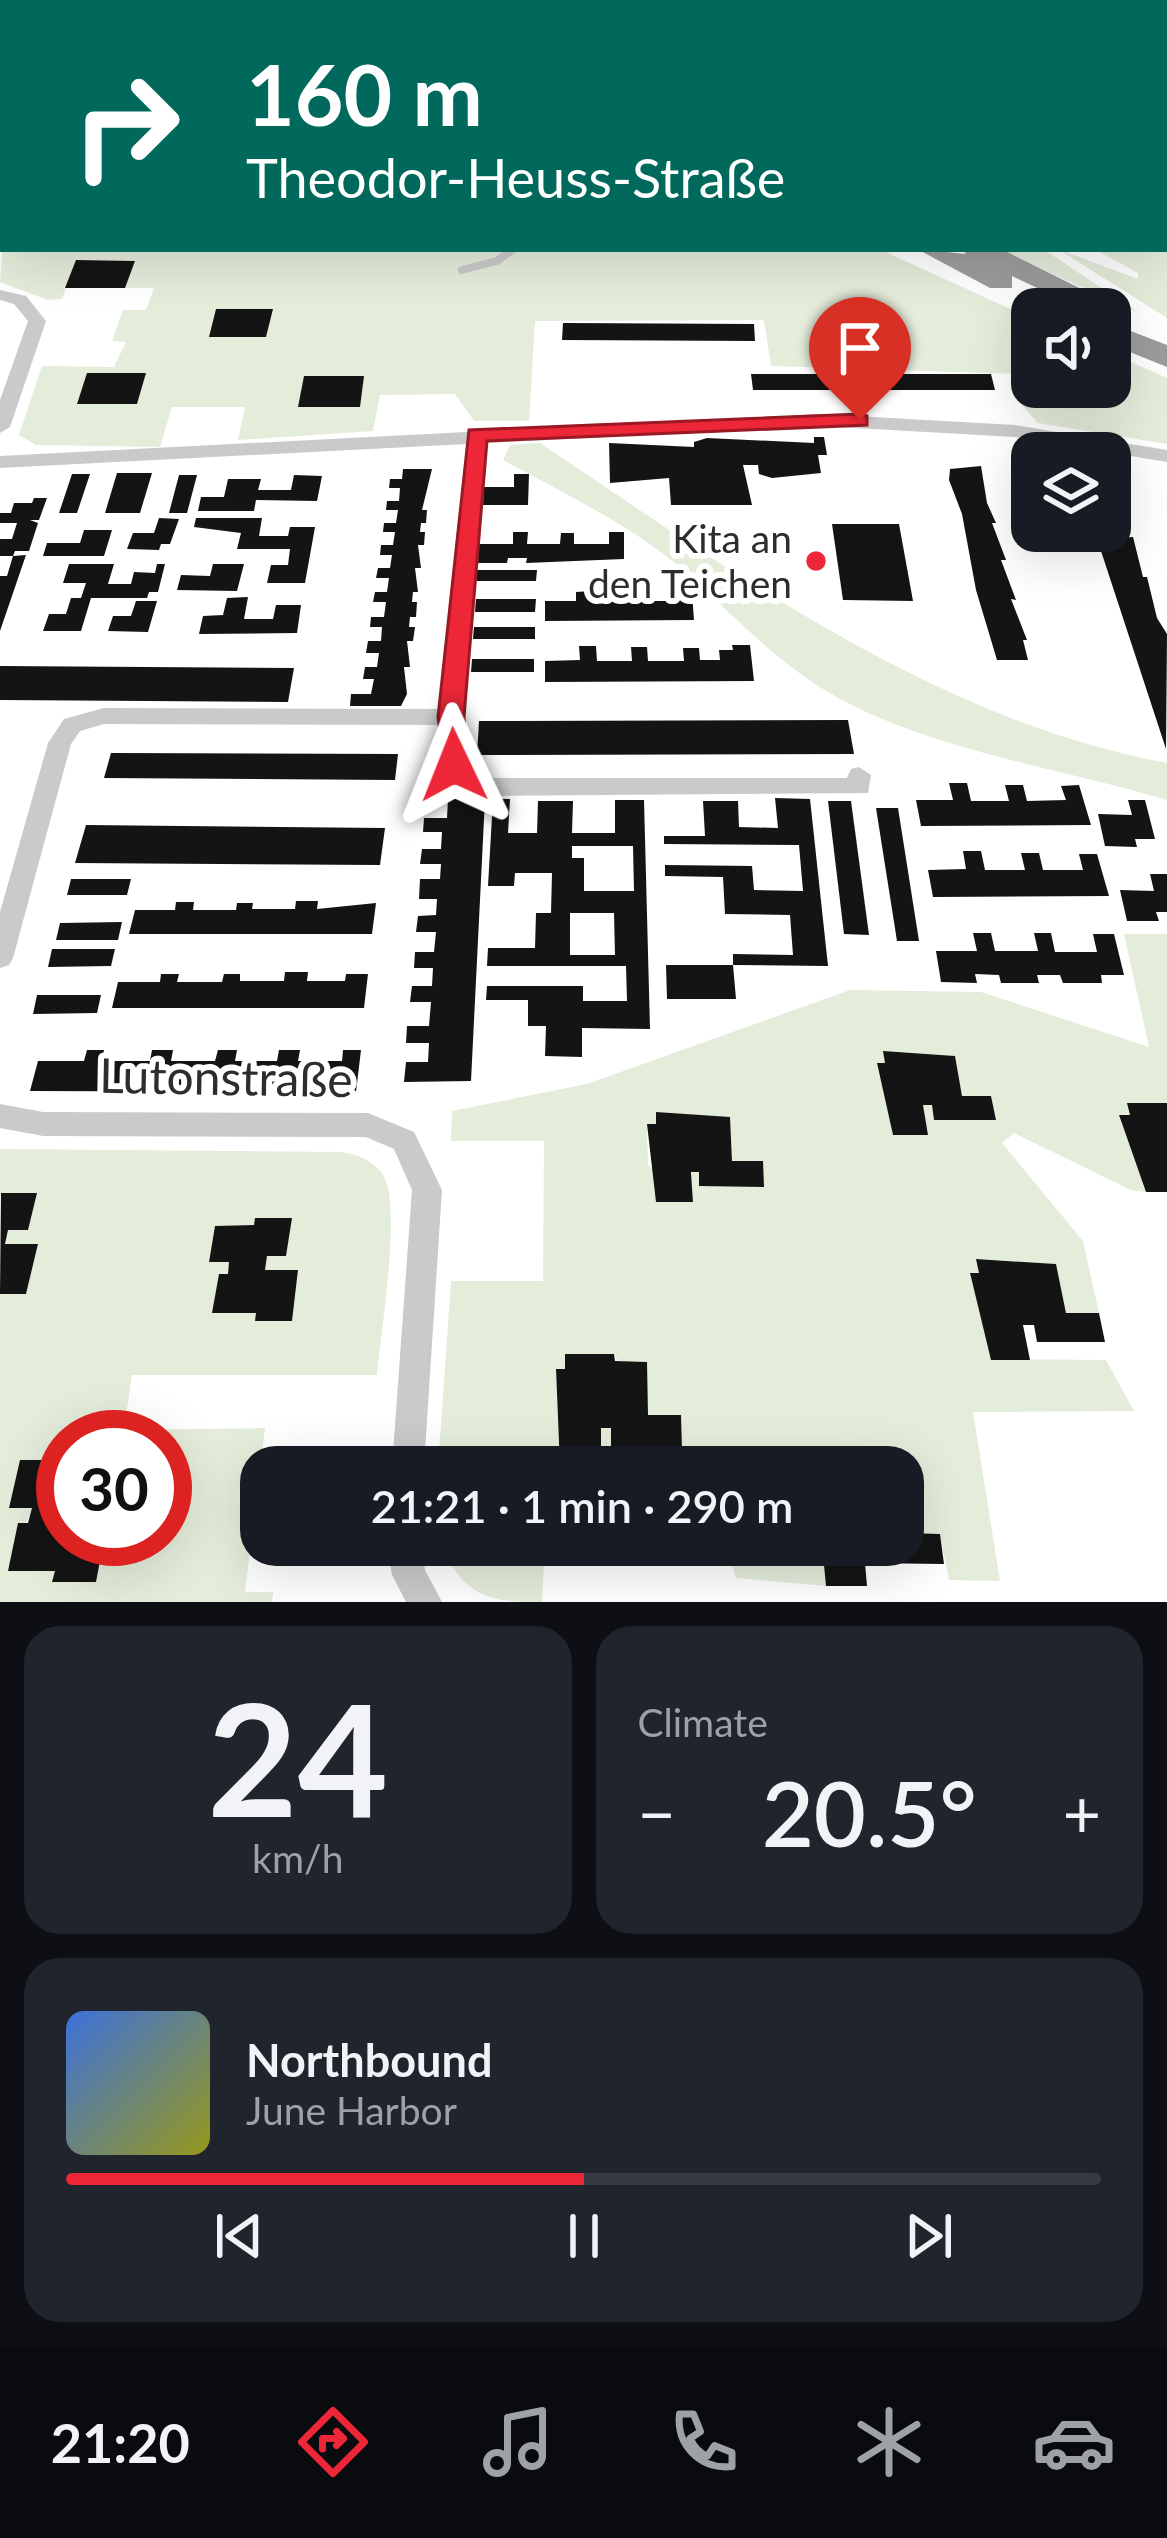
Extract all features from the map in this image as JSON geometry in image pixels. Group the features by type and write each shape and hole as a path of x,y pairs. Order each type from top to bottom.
{"highway":[{"path":"938,252 1015,288"},
{"path":"983,252 1061,288"},
{"path":"1131,320 1167,335"},
{"path":"1131,341 1167,357"}],"street":[{"path":"0,295 20,300 38,321 0,427"},
{"path":"0,462 207,455 477,435 772,421 902,421 1053,435 1167,456"},
{"path":"477,435 451,717 454,765 488,787 860,787 859,775"},
{"path":"0,958 60,743 72,725 104,716 451,717"},
{"name":"Lutonstraße","path":"0,1116 43,1124 368,1125 404,1141 427,1190 409,1446"},
{"path":"408,1566 425,1602"}],"lane":[{"path":"462,270 497,261 507,252"}],"green space":[{"path":"2,252 886,252 1011,309 1011,374 771,366 764,320 535,321 529,421 474,421 455,394 380,395 373,431 238,440 245,407 172,407 160,447 36,445 19,435 42,366 114,367 126,342 112,341 123,310 146,310 154,288 125,288 133,261 76,260 62,299 48,300 0,282","holes":["217,309 272,309 266,336 210,337","145,373 137,404 77,403 87,374"]},
{"path":"1005,252 1048,252 1102,288 1084,288"},
{"path":"1063,252 1066,252 1138,279 1138,273 1100,252 1167,252 1167,318 1131,295 1131,288 1120,288"},
{"path":"1131,362 1167,378 1167,444 1131,438 1131,432 1093,432 1038,423 1024,408 1131,408"},
{"path":"540,443 762,590 917,677 998,713 1081,742 1167,763 1167,800 949,743 866,712 828,692 767,647 655,548 503,460 510,445"},
{"path":"1124,934 1167,934 1167,1103 1128,1104 1130,1115 1119,1116 1146,1192 1131,1190 1014,1133 1002,1143 1083,1241 1099,1313 1066,1313 1056,1264 977,1259 979,1273 970,1274 991,1359 1106,1360 1134,1411 973,1412 1000,1581 949,1580 940,1534 924,1534 924,1446 682,1446 681,1416 648,1415 614,1354 566,1354 565,1369 556,1370 559,1446 439,1446 451,1281 543,1281 544,1141 451,1141 452,1111 587,1084 850,990 981,992 1149,1047","holes":["884,1051 955,1056 962,1096 991,1096 996,1119 935,1120 932,1105 923,1105 927,1135 893,1135 877,1064 885,1063","656,1112 730,1118 732,1161 762,1161 764,1186 700,1186 699,1172 692,1172 693,1202 648,1165 647,1125 656,1124"]},
{"path":"0,1149 341,1152 363,1158 381,1172 388,1186 391,1237 377,1375 132,1375 127,1410 36,1410 36,1461 20,1461 9,1507 32,1508 8,1571 55,1571 53,1581 71,1566 192,1566 192,1429 265,1428 263,1446 240,1446 240,1566 248,1566 245,1592 273,1592 272,1602 0,1602 0,1294 26,1294 38,1245 5,1244 8,1230 37,1193 2,1193 0,1197","holes":["256,1218 291,1218 286,1255 267,1256 265,1270 298,1271 292,1321 256,1321 256,1313 213,1313 219,1275 228,1274 229,1262 209,1261 215,1226 254,1225"]},
{"path":"601,1428 611,1428 612,1446 601,1446"},
{"path":"452,1566 544,1566 542,1602 494,1598"},
{"path":"732,1566 824,1566 826,1586 736,1578"}],"building":[{"path":"76,260 135,261 125,288 65,288"},
{"path":"216,309 273,309 266,337 209,337"},
{"path":"563,323 754,324 755,341 562,340"},
{"path":"87,373 146,373 137,404 77,404"},
{"path":"751,374 991,374 995,390 753,390"},
{"path":"304,376 364,376 360,407 298,407"},
{"path":"814,437 824,437 827,455 818,455 821,473 772,478 759,474 758,465 743,465 752,505 671,505 669,478 610,483 609,443 694,447 694,442 707,438 814,443"},
{"path":"981,466 987,503 996,523 992,523 1006,560 1001,560 1016,600 1011,599 1027,640 1023,640 1028,660 997,660 976,590 962,514 949,480 950,469"},
{"path":"403,469 432,469 422,510 427,510 420,532 425,532 424,545 418,545 421,568 415,568 418,592 413,592 412,602 417,602 416,617 410,617 409,627 415,627 413,641 407,641 410,667 404,667 407,694 401,706 350,706 351,694 371,694 374,679 363,679 365,667 377,667 379,653 366,653 368,641 381,641 382,627 370,627 371,617 384,617 386,602 373,602 375,592 387,592 389,578 376,578 378,568 390,568 392,555 380,555 381,545 393,545 395,532 383,532 384,523 396,523 398,510 386,510 387,501 399,501 400,488 389,488 390,479 402,479"},
{"path":"117,473 152,473 140,513 105,513"},
{"path":"72,474 90,474 77,513 59,513"},
{"path":"514,474 529,474 528,505 483,505 484,487 514,487"},
{"path":"179,475 197,475 187,513 169,513"},
{"path":"294,475 322,476 317,501 256,500 254,511 198,511 201,497 224,497 228,479 261,479 258,490 291,490"},
{"path":"47,498 39,520 30,520 38,523 29,551 15,551 13,556 0,556 0,539 12,539 17,523 0,523 0,513 11,513 14,503"},
{"path":"159,518 179,519 170,544 161,544 159,550 127,549 133,533 154,533"},
{"path":"196,518 262,518 259,536 288,536 290,527 315,527 305,583 267,583 271,565 288,565 290,549 237,549 241,533 194,527"},
{"path":"832,524 899,524 913,601 843,600"},
{"path":"84,530 112,530 104,556 43,556 47,543 80,543"},
{"path":"513,532 528,532 527,544 560,544 561,533 574,533 574,544 609,544 609,532 624,532 624,559 526,563 527,558 508,558 507,563 478,563 479,544 513,544"},
{"path":"1131,537 1157,618 1167,634 1166,749 1101,552 1131,552"},
{"path":"26,555 0,631 0,576 7,576 13,556"},
{"path":"69,564 114,564 108,584 131,584 134,572 155,573 157,564 165,564 158,592 149,592 147,598 91,598 81,631 43,631 49,614 66,614 71,598 81,598 86,583 63,583"},
{"path":"213,564 244,564 237,591 177,590 181,575 210,576"},
{"path":"477,570 537,570 536,581 477,581"},
{"path":"592,591 592,602 626,601 626,593 642,593 642,601 677,601 676,593 692,593 694,620 545,621 545,601 576,601 576,592"},
{"path":"248,597 244,619 273,619 276,605 301,605 297,633 199,634 203,616 223,615 227,598"},
{"path":"476,599 536,599 535,612 475,612"},
{"path":"136,601 157,601 148,632 108,631 113,616 131,616"},
{"path":"474,627 535,627 535,639 473,639"},
{"path":"732,645 750,645 754,681 545,682 545,661 580,660 579,646 596,646 597,661 632,661 631,647 647,647 648,661 684,661 683,648 699,648 700,660 720,660 719,650 733,650"},
{"path":"472,659 534,659 534,672 471,672"},
{"path":"0,666 294,668 288,702 0,700"},
{"path":"848,720 854,754 477,755 479,721"},
{"path":"111,753 398,754 395,780 104,778"},
{"path":"949,783 967,783 971,801 1009,801 1005,785 1023,785 1027,801 1066,800 1061,786 1079,785 1091,825 921,826 916,800 953,800"},
{"path":"775,798 810,799 828,966 733,965 733,954 793,955 790,915 725,914 723,877 665,876 665,865 752,866 754,890 803,891 799,845 664,844 664,836 705,836 703,801 738,801 739,827 778,828"},
{"path":"448,799 485,799 471,1081 404,1082 406,1062 428,1062 429,1043 406,1043 407,1026 429,1026 431,1002 410,1002 412,986 432,986 433,968 414,968 415,952 434,952 436,932 416,932 418,916 436,915 437,899 419,899 420,879 440,879 441,864 420,864 422,849 441,849 442,832 423,832 424,818 447,818"},
{"path":"493,799 510,799 508,833 537,833 538,801 573,801 572,833 615,833 615,800 644,800 650,1029 582,1028 582,1057 545,1056 546,1026 528,1026 528,1000 486,1000 487,986 583,986 583,1001 627,1001 626,966 487,966 488,948 535,948 536,913 551,913 552,873 515,873 514,886 488,886","holes":["572,846 633,846 634,891 584,891 584,858 572,858","570,913 614,913 615,955 570,955"]},
{"path":"1128,800 1145,800 1155,839 1135,839 1137,847 1105,846 1098,814 1132,815"},
{"path":"828,801 851,801 869,935 844,934"},
{"path":"876,808 898,808 919,941 897,941"},
{"path":"86,825 385,828 380,865 75,863"},
{"path":"963,851 981,851 985,870 1025,870 1021,853 1039,853 1043,870 1083,870 1079,854 1097,854 1109,896 933,897 928,870 966,869"},
{"path":"1150,874 1167,874 1167,912 1156,912 1159,921 1127,921 1120,890 1154,891"},
{"path":"71,879 131,879 127,895 67,895"},
{"path":"296,901 318,901 317,909 376,903 372,934 129,934 135,910 175,910 176,902 194,902 193,910 236,910 237,903 253,903 252,909 295,909"},
{"path":"122,922 118,940 56,940 60,923"},
{"path":"973,933 991,933 995,951 1038,951 1034,933 1051,933 1055,952 1097,952 1093,934 1114,934 1124,975 1101,975 1102,983 1063,983 1060,975 1037,975 1039,983 1001,983 999,975 975,974 977,983 941,982 936,951 977,951"},
{"path":"52,949 115,949 111,966 48,967"},
{"path":"666,965 733,965 736,999 667,999"},
{"path":"285,972 308,972 307,981 345,981 346,974 368,974 364,1008 112,1008 118,982 160,982 161,974 179,974 177,982 222,982 224,974 240,974 240,981 284,981"},
{"path":"37,995 101,995 97,1013 33,1014"},
{"path":"87,1050 104,1050 102,1061 150,1061 152,1050 173,1050 171,1061 215,1061 218,1050 237,1050 235,1061 277,1061 279,1050 300,1050 298,1061 342,1061 343,1050 361,1050 356,1092 30,1091 38,1061 84,1061"},
{"path":"883,1051 955,1056 962,1096 991,1096 996,1120 934,1120 932,1105 923,1105 928,1135 893,1135 877,1063 885,1063"},
{"path":"1127,1103 1167,1103 1167,1192 1146,1192 1119,1115 1130,1115"},
{"path":"656,1112 730,1117 732,1161 763,1161 764,1187 699,1186 699,1172 691,1172 693,1202 656,1202 647,1124 656,1124"},
{"path":"1,1193 37,1193 28,1230 8,1230 5,1244 38,1244 26,1294 0,1294"},
{"path":"255,1218 292,1218 286,1256 267,1256 265,1270 298,1270 292,1321 255,1321 256,1313 212,1313 219,1274 228,1274 229,1262 209,1262 215,1226 254,1225"},
{"path":"976,1259 1056,1264 1066,1313 1099,1313 1105,1342 1037,1342 1034,1325 1023,1325 1030,1360 991,1360 970,1273 979,1273"},
{"path":"565,1354 614,1354 615,1361 647,1362 648,1415 681,1415 682,1446 611,1446 611,1428 601,1428 601,1446 559,1446 556,1369 565,1369"},
{"path":"20,1460 36,1460 36,1566 99,1566 96,1582 52,1582 55,1571 8,1571 18,1523 28,1523 32,1508 9,1508"},
{"path":"924,1534 940,1534 944,1564 924,1564"},
{"path":"824,1566 865,1566 867,1586 826,1586"}],"place":[{"name":"Kita an den Teichen","path":"816,561"}],"route":[{"path":"454,765 451,717 477,435 860,420"}]}
